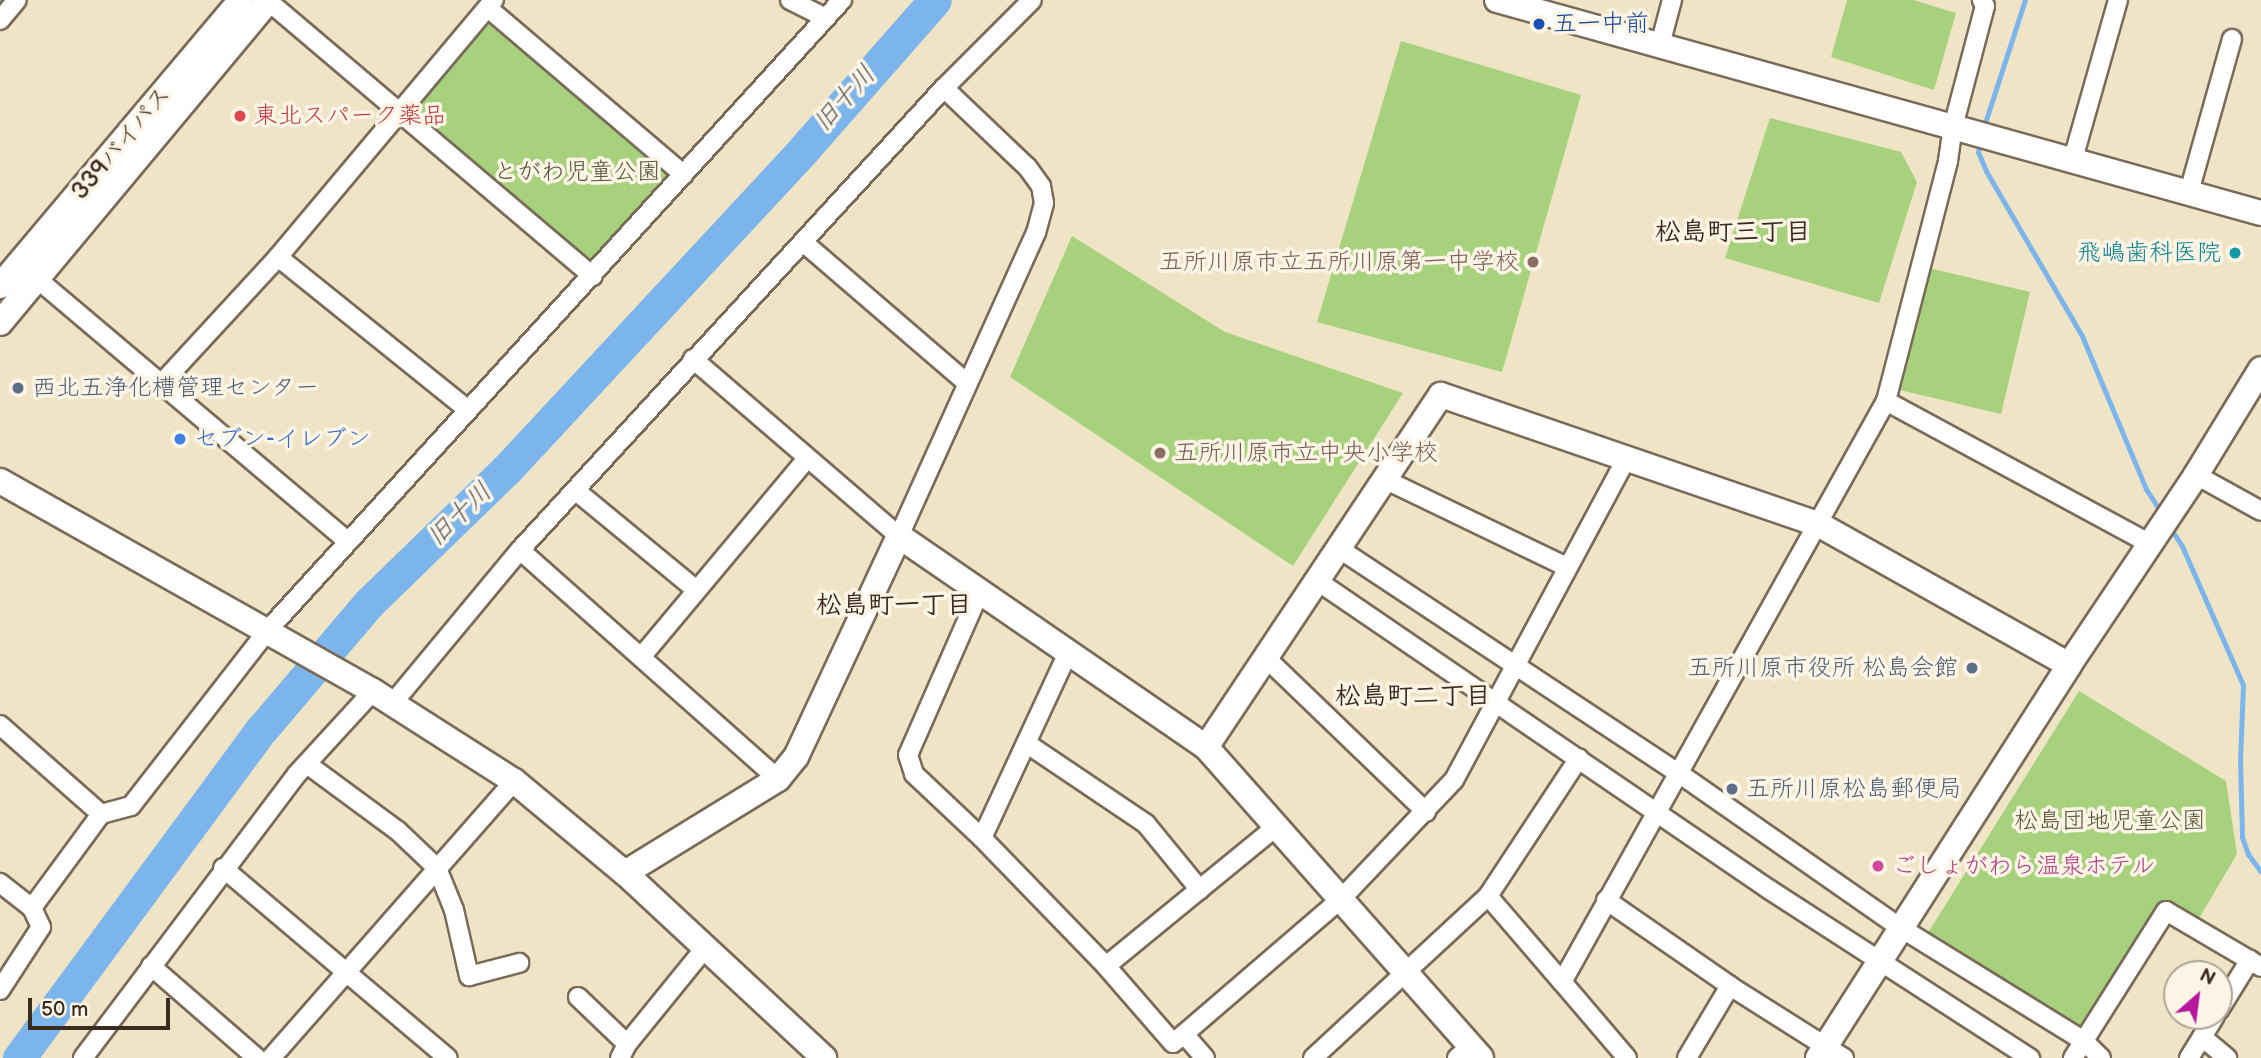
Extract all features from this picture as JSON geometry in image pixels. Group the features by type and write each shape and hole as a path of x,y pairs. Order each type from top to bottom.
{"street":[{"path":"0,20 17,0"},
{"name":"339バイパス","path":"0,286 28,271 242,0"},
{"path":"0,323 28,271 268,0 593,276"},
{"path":"790,0 826,18"},
{"path":"32,908 101,814 131,806 267,631 842,0"},
{"path":"83,1058 223,868 306,764 520,550 944,88 1032,0"},
{"path":"1497,0 2261,213"},
{"path":"1660,45 1672,0"},
{"path":"1562,982 1605,900 1680,774 1886,401 1958,128 1986,6 1982,0"},
{"path":"2073,159 2118,0"},
{"path":"160,384 278,257 491,4 684,175"},
{"path":"2189,192 2232,39"},
{"path":"625,873 778,779 796,757 1036,233 1044,203 1041,186 1027,167 944,88"},
{"path":"803,242 967,383"},
{"path":"278,257 468,410"},
{"path":"28,271 347,541"},
{"path":"693,359 899,536 1206,747 1406,974 1470,1054"},
{"path":"1605,900 1830,1054 1901,928 2069,665 2196,475 2261,369"},
{"path":"1206,747 1264,656 1386,480 1441,395 1818,524 2069,665"},
{"path":"1886,401 2153,540"},
{"path":"980,591 908,755 914,774 982,838 1106,966 1173,1043 1341,900 1454,780 1628,457"},
{"path":"642,656 695,589 807,459"},
{"path":"2196,475 2261,511"},
{"path":"1386,480 1567,567"},
{"path":"0,481 378,694 514,781 625,873 824,1058"},
{"path":"575,490 695,589"},
{"path":"1338,548 1680,774 1901,928 2084,1041 2101,1058"},
{"path":"520,550 778,779"},
{"path":"1316,580 1770,890 2030,1058"},
{"path":"982,838 1069,651"},
{"path":"1264,656 1426,812"},
{"path":"0,725 101,814"},
{"path":"1026,743 1146,824 1200,890"},
{"path":"1313,1058 1488,896 1579,758"},
{"path":"306,764 398,831 438,868 454,910 469,976 519,963"},
{"path":"271,1058 514,781"},
{"path":"1106,966 1276,827"},
{"path":"223,868 448,1058"},
{"path":"0,883 32,908 41,927 0,990"},
{"path":"1488,896 1627,1058"},
{"path":"2073,1058 2166,911 2255,964 2233,992"},
{"path":"578,997 624,1051 705,948"},
{"path":"151,966 257,1058"},
{"path":"1687,1058 1730,986"},
{"path":"2189,1058 2206,1030"},
{"path":"1184,1034 1205,1058"},
{"path":"2202,1037 2227,1058"}],"green space":[{"path":"1847,0 1913,0 1956,13 1934,90 1831,57"},
{"name":"とがわ児童公園","path":"488,21 670,172 590,261 413,112"},
{"path":"1401,41 1581,95 1502,372 1317,322"},
{"path":"1770,118 1901,152 1917,182 1879,303 1725,258"},
{"path":"1072,236 1225,332 1403,393 1293,566 1010,377"},
{"path":"1929,268 2030,292 2001,414 1900,390"},
{"name":"松島団地児童公園","path":"2079,691 2226,781 2237,854 2198,920 2163,900 2081,1031 1926,936"}],"waterway":[{"name":"旧十川","path":"19,1058 262,729 369,603 506,470 804,149 935,0"},
{"path":"1983,129 2025,0"},
{"path":"1980,142 1978,152 1986,171 2082,336 2146,489 2162,514"},
{"path":"2169,526 2182,546 2243,685 2240,759 2242,837 2248,854 2261,872"}],"place":[{"name":"五一中前","path":"1539,24"},
{"name":"東北スパーク薬品","path":"240,116"},
{"name":"飛嶋歯科医院","path":"2235,253"},
{"name":"五所川原市立五所川原第一中学校","path":"1533,262"},
{"name":"西北五浄化槽管理センター","path":"18,388"},
{"name":"セブン-イレブン","path":"180,439"},
{"name":"五所川原市立中央小学校","path":"1160,453"},
{"name":"五所川原市役所 松島会館","path":"1972,668"},
{"name":"五所川原松島郵便局","path":"1732,789"},
{"name":"ごしょがわら温泉ホテル","path":"1878,866"}],"district":[{"name":"松島町三丁目","path":"1733,233"},
{"name":"松島町一丁目","path":"894,606"},
{"name":"松島町二丁目","path":"1413,697"}]}
